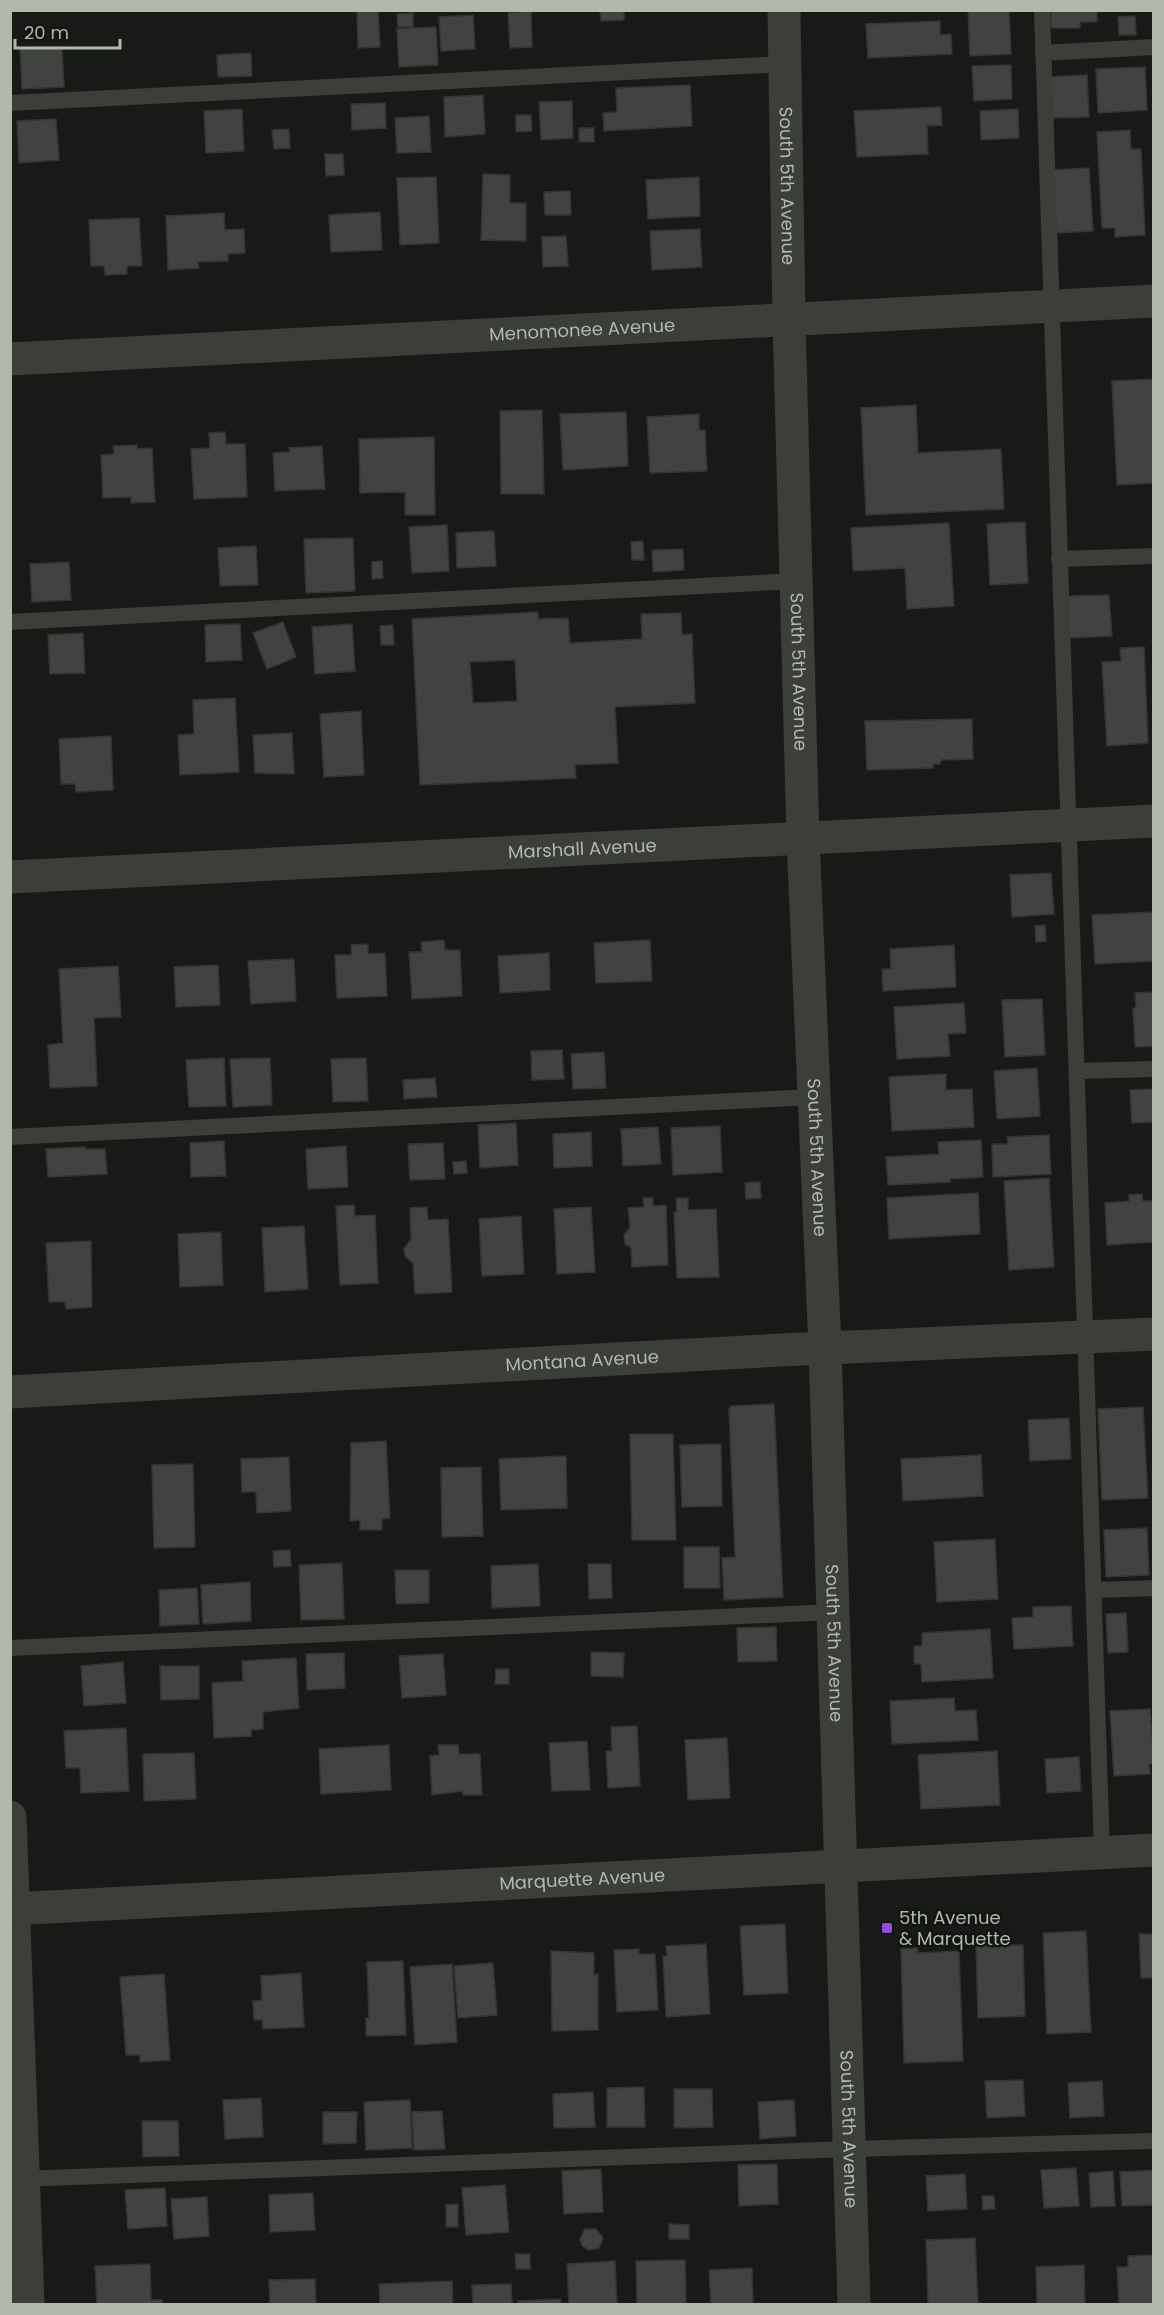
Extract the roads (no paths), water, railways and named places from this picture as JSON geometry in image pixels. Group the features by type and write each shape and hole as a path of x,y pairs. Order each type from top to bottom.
{"street":[{"name":"South 5th Avenue","path":"784,10 789,319 803,838 825,1348 854,2304"},
{"name":"Menomonee Avenue","path":"10,359 1154,301"},
{"name":"Marshall Avenue","path":"10,877 1154,821"},
{"name":"Montana Avenue","path":"10,1392 825,1348 1154,1334"},
{"path":"10,1817 17,2179 28,2304"},
{"name":"Marquette Avenue","path":"12,1908 842,1864 1154,1850"}],"lane":[{"path":"1042,10 1066,826 1078,1071 1084,1338 1095,1590 1102,1853"},
{"path":"1043,53 1154,47"},
{"path":"10,103 786,64"},
{"path":"1059,559 1154,556"},
{"path":"10,622 797,580"},
{"path":"1078,1071 1154,1069"},
{"path":"10,1137 814,1097"},
{"path":"1095,1590 1154,1588"},
{"path":"10,1648 834,1612"},
{"path":"17,2179 849,2149 1154,2141"}],"place":[{"name":"5th Avenue & Marquette","path":"887,1928"}]}
